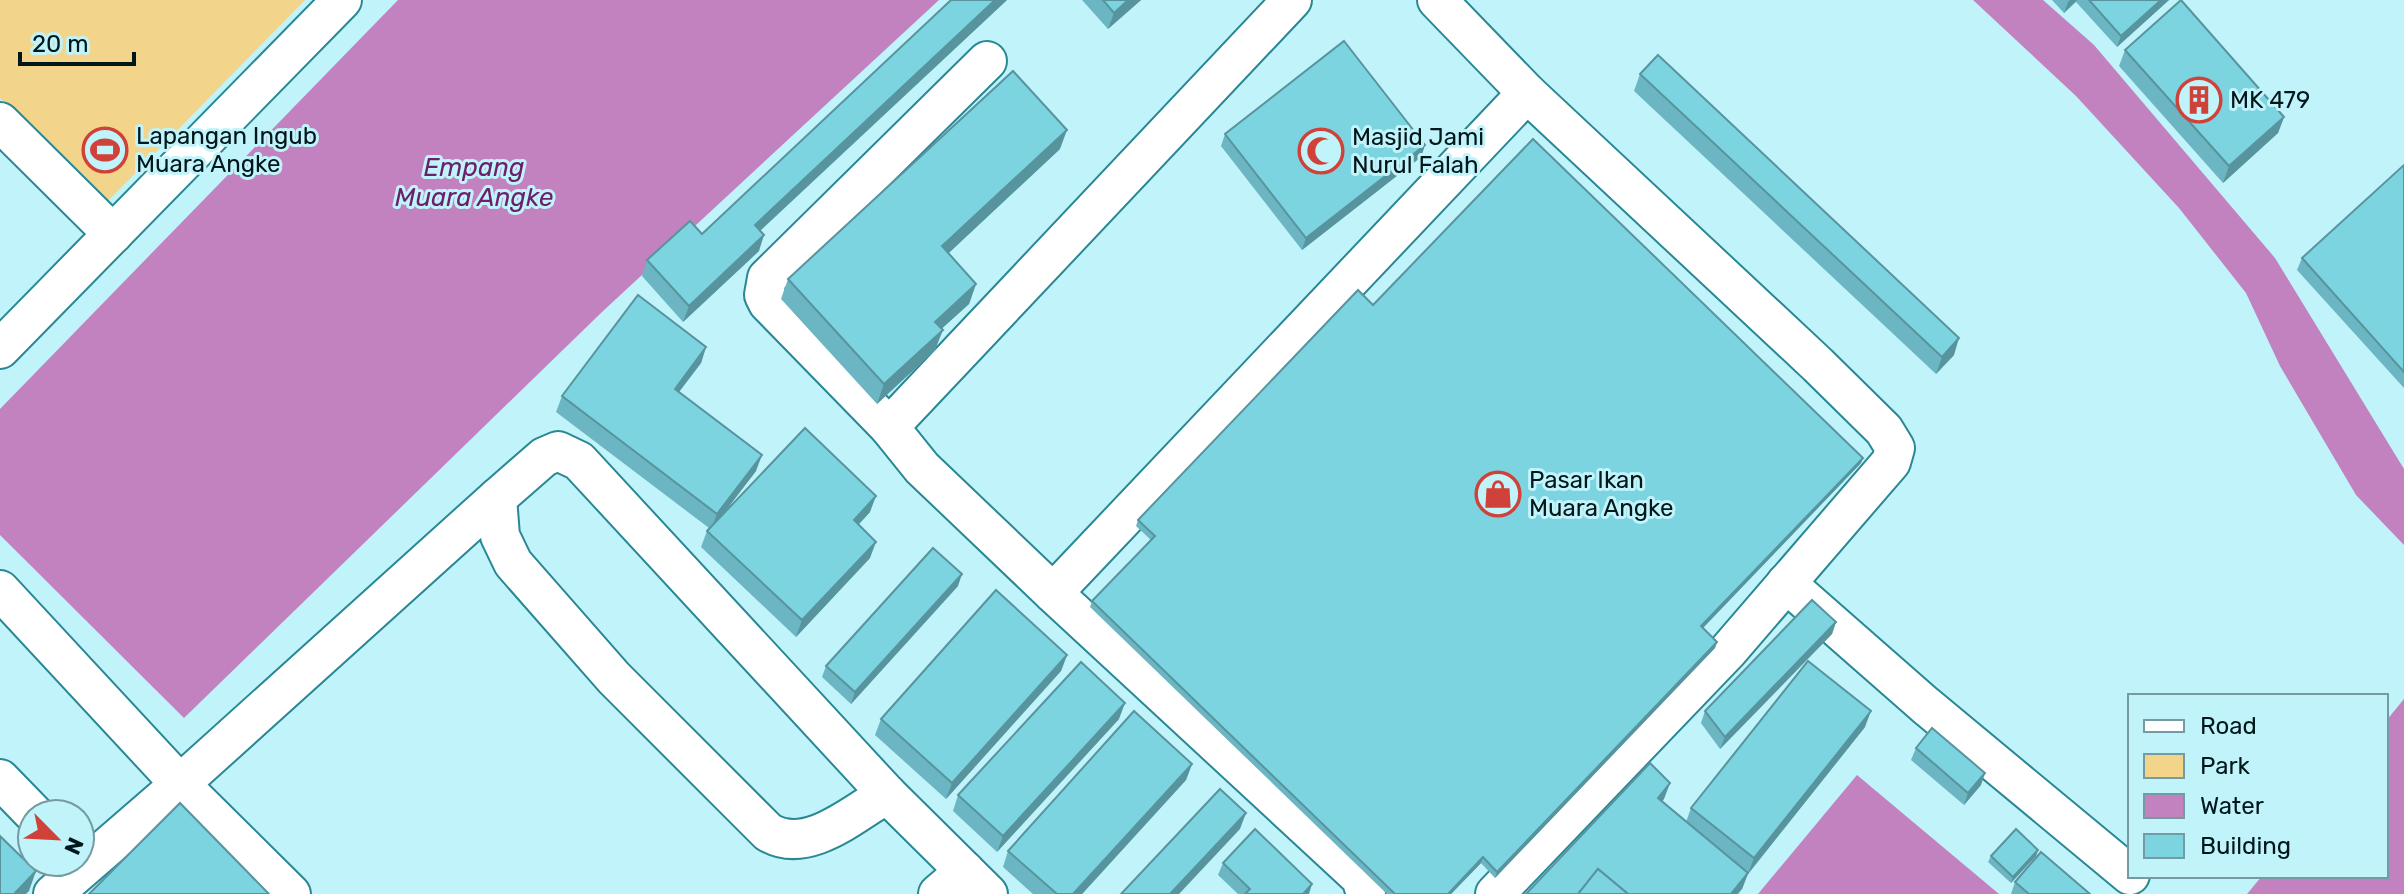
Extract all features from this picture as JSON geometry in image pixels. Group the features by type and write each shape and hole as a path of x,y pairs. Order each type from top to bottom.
{"street":[{"path":"0,349 342,0"},
{"path":"889,427 1292,0"},
{"path":"1437,0 1527,93 1731,282 1892,440 1891,462 1728,651 1495,894"},
{"path":"987,61 767,278 764,295 768,303 889,427 922,468 1361,878 1366,894"},
{"path":"1053,593 1527,93"},
{"path":"0,122 113,234"},
{"path":"96,851 180,784 497,498 551,453 564,452 579,461 887,794 964,886"},
{"path":"497,498 500,536 513,563 614,678 768,832 786,840 819,834 887,794"},
{"path":"1786,583 1925,705 2128,873"},
{"path":"0,590 180,784 291,894"},
{"path":"0,779 18,798"},
{"path":"53,894 67,878"},
{"path":"2135,878 2154,894"}],"green space":[{"name":"Lapangan Ingub Muara Angke","path":"0,0 305,0 106,203 0,98"}],"water":[{"name":"Empang Muara Angke","path":"398,0 939,0 602,312 184,718 0,535 0,409"},
{"path":"1973,0 2043,0 2094,45 2275,258 2404,469 2404,545 2356,495 2280,366 2246,293 2179,208 2076,96"},
{"path":"2404,699 2404,894 2247,894 2260,878 2388,878 2388,719"},
{"path":"1857,775 1999,894 1758,894"}],"building":[{"path":"951,0 995,0 755,225 764,235 689,306 647,260 690,221 702,234"},
{"path":"1103,0 1128,0 1114,13"},
{"path":"2089,0 2161,0 2121,36"},
{"name":"MK 479","path":"2181,0 2284,117 2229,166 2125,50"},
{"name":"Masjid Jami Nurul Falah","path":"1344,41 1425,145 1306,238 1225,134"},
{"path":"1658,55 1959,338 1942,357 1640,74"},
{"path":"1013,71 1067,130 942,246 976,284 935,322 943,330 884,384 788,279"},
{"name":"Pasar Ikan Muara Angke","path":"1533,139 1863,458 1701,626 1717,642 1497,872 1483,857 1448,894 1395,894 1092,601 1155,536 1138,520 1358,290 1373,305"},
{"path":"2404,165 2404,372 2302,258"},
{"path":"638,295 706,347 675,389 762,455 717,514 562,396"},
{"path":"805,428 876,496 854,520 876,542 802,620 707,531"},
{"path":"933,548 962,574 855,692 826,666"},
{"path":"996,590 1067,655 952,783 881,719"},
{"path":"1812,600 1836,622 1725,737 1705,711"},
{"path":"1808,661 1871,711 1754,858 1691,808"},
{"path":"1081,662 1125,703 1003,836 958,795"},
{"path":"1134,711 1192,764 1073,894 1057,894 1008,851"},
{"path":"1932,728 1985,773 1968,793 1916,748"},
{"path":"1650,763 1670,783 1658,798 1748,873 1731,894 1628,894 1598,869 1578,894 1526,894"},
{"path":"1220,789 1246,813 1170,894 1121,894"},
{"path":"180,803 269,894 89,894"},
{"path":"1255,829 1312,884 1303,894 1245,894 1250,889 1223,863"},
{"path":"2016,829 2038,850 2013,877 1991,856"},
{"path":"0,836 16,852 16,878 29,878 14,894 0,894"},
{"path":"2041,852 2090,894 2029,894 2015,882"},
{"path":"1598,869 1628,894 1578,894"}],"place":[{"name":"MK 479","path":"2199,100"},
{"name":"Lapangan Ingub Muara Angke","path":"105,150"},
{"name":"Masjid Jami Nurul Falah","path":"1321,151"},
{"name":"Pasar Ikan Muara Angke","path":"1498,494"}]}
